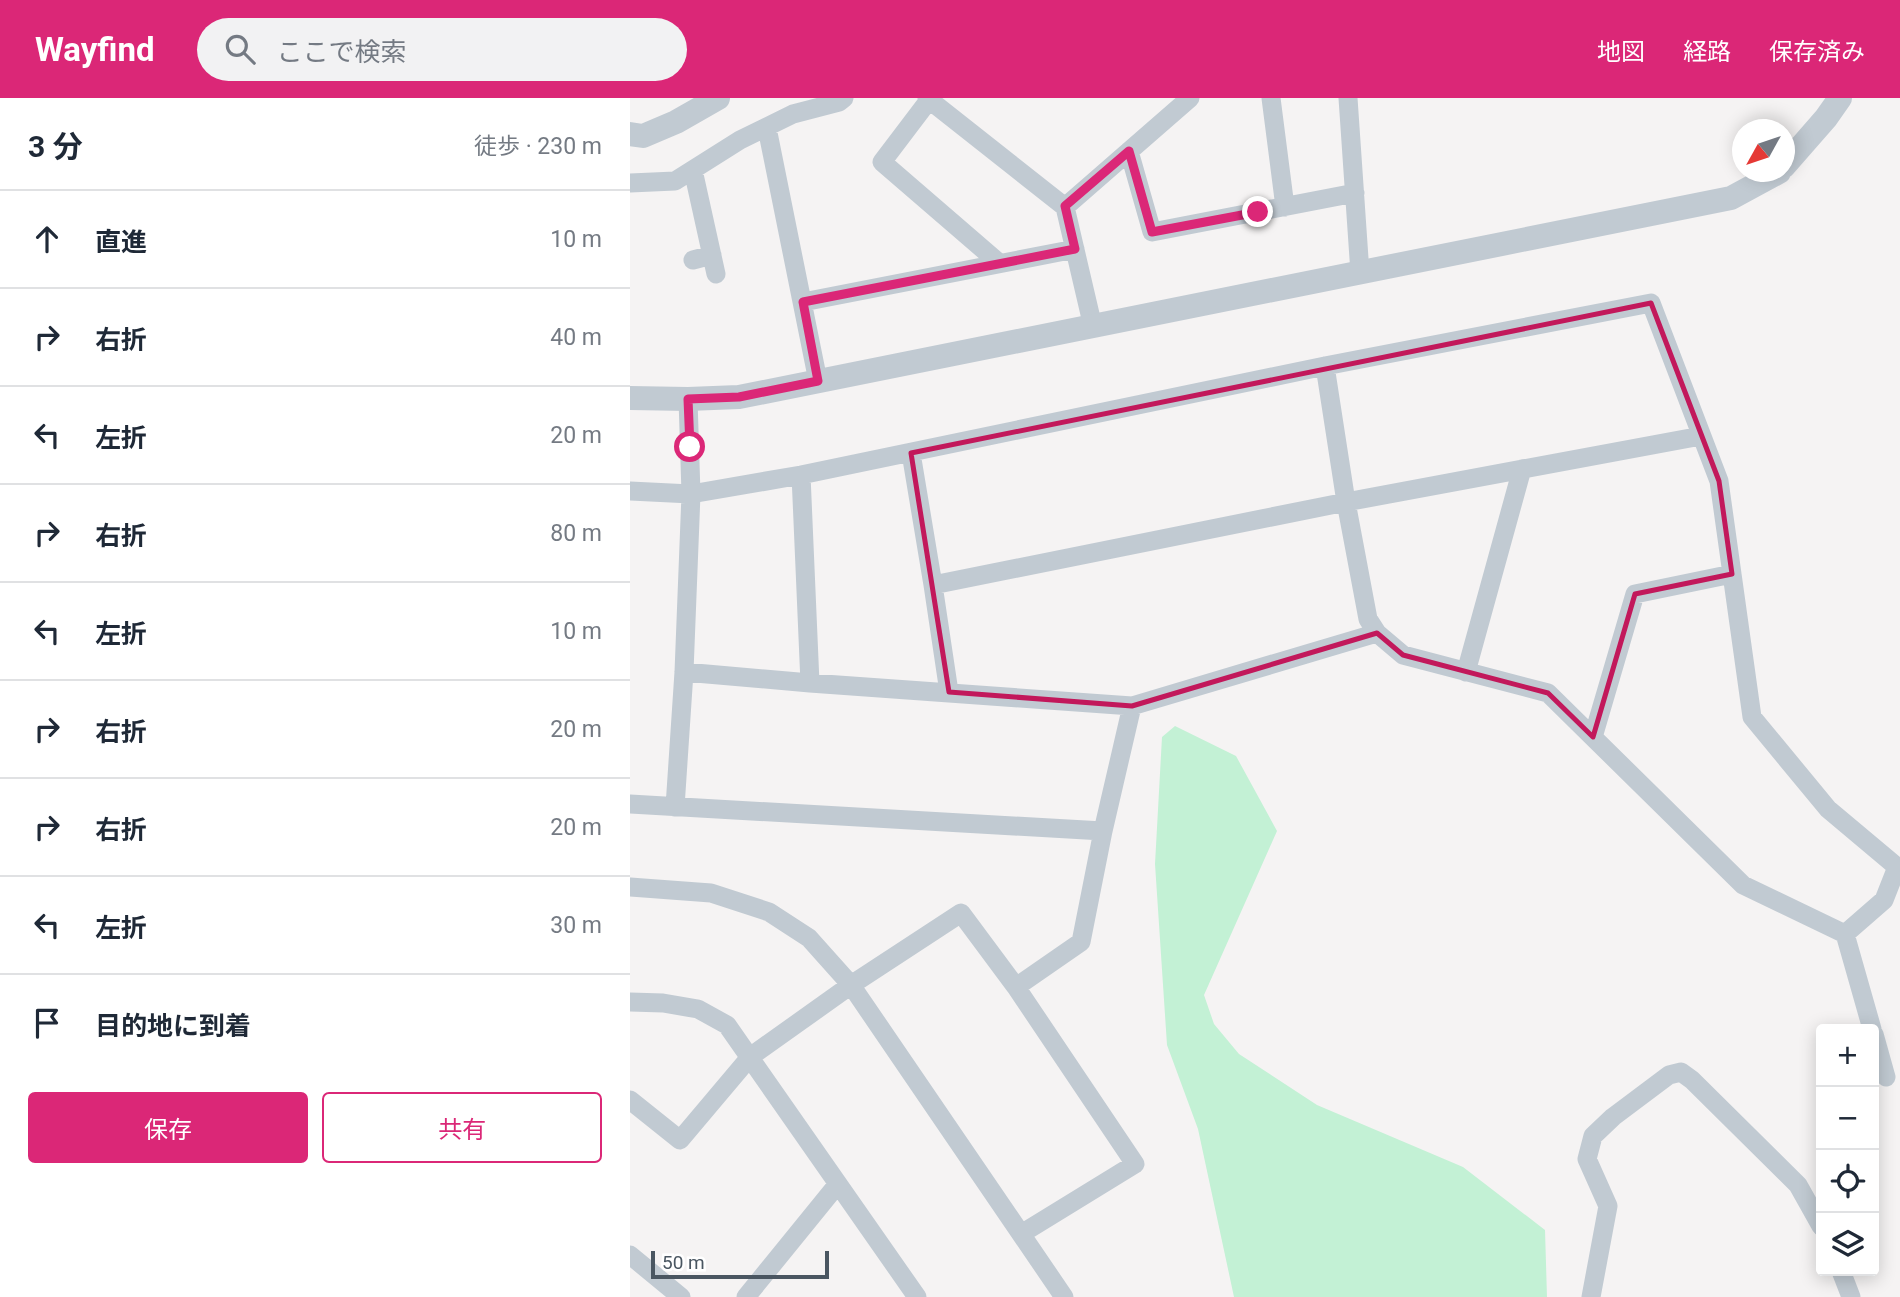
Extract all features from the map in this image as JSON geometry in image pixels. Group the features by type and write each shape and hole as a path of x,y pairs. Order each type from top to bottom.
{"street":[{"path":"630,134 643,136 676,122 718,98"},
{"path":"630,183 675,181 740,140 793,114 839,102 844,98"},
{"path":"1065,206 1190,98"},
{"path":"1271,98 1285,206"},
{"path":"1348,98 1360,273"},
{"path":"1795,153 1840,98"},
{"path":"999,263 882,162 928,99 1065,206 1093,327"},
{"path":"767,128 818,381"},
{"path":"1129,151 1152,232 1355,193"},
{"path":"693,170 707,263"},
{"path":"630,398 739,397 1731,198 1761,182"},
{"path":"803,302 1075,249"},
{"path":"630,491 691,494 801,475 1325,366 1651,303 1719,481 1752,717 1828,809 1898,867 1884,900 1844,934"},
{"path":"1325,366 1368,619 1377,633 1403,655 1548,692 1743,885 1844,934 1871,1024"},
{"path":"675,807 691,494 688,399"},
{"path":"933,585 1346,502 1701,436"},
{"path":"911,453 949,692"},
{"path":"1466,672 1522,469"},
{"path":"801,475 810,683"},
{"path":"1593,737 1635,594 1732,574"},
{"path":"684,672 1132,706 1377,633"},
{"path":"1016,988 1081,942 1132,706"},
{"path":"630,804 1103,831"},
{"path":"630,887 711,892 769,912 809,937 851,985 1064,1297"},
{"path":"630,1100 680,1140 751,1057 851,985 961,913 1016,988 1135,1164 1021,1234"},
{"path":"630,1002 663,1003 698,1009 727,1025 917,1297"},
{"path":"1591,1297 1608,1206 1587,1159 1593,1136 1613,1117 1669,1075 1681,1072 1692,1080 1798,1185 1816,1217"},
{"path":"746,1297 837,1185"},
{"path":"630,1255 681,1297"},
{"path":"1842,1276 1851,1297"}],"highlighted area":[{"path":"1651,303 1719,481 1732,574 1635,594 1593,737 1548,693 1403,655 1377,633 1132,706 949,692 911,453"}],"green space":[{"path":"1175,726 1236,756 1277,831 1204,995 1214,1024 1239,1054 1317,1105 1463,1167 1545,1230 1547,1297 1234,1297 1198,1129 1167,1045 1155,864 1162,737"}],"route":[{"path":"690,447 688,399 739,397 818,381 803,302 1075,249 1065,206 1129,151 1152,232 1258,212"}]}
